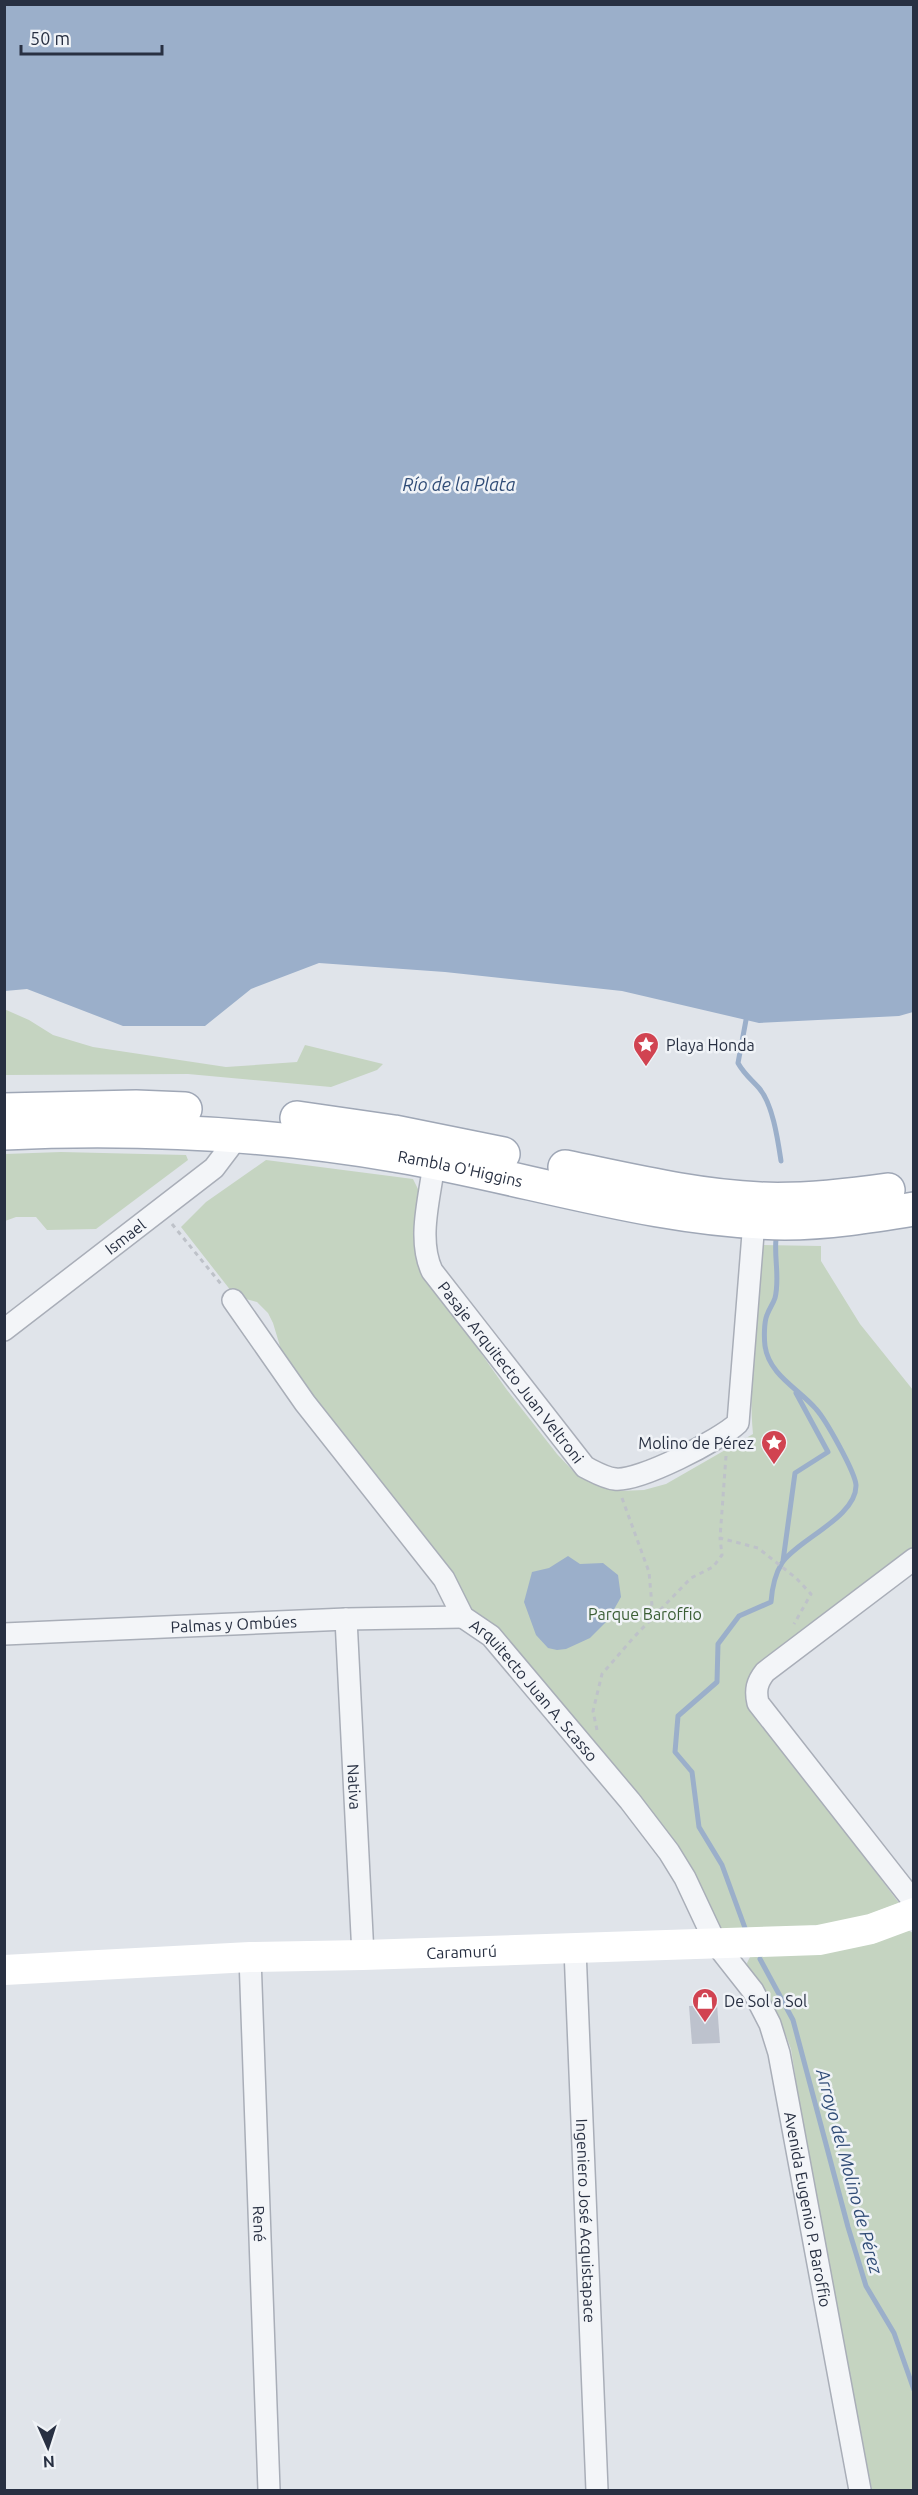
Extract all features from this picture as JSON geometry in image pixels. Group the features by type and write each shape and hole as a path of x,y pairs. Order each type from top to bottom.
{"main road":[{"name":"Rambla O'Higgins","path":"4,1110 136,1107 238,1112 304,1119 441,1141 646,1184 760,1199 844,1196 914,1186"},
{"name":"Rambla O'Higgins","path":"4,1133 107,1130 239,1135 333,1146 434,1163 644,1207 754,1221 813,1222 914,1209"},
{"name":"Caramurú","path":"4,1970 250,1957 819,1940 871,1929 914,1913"}],"street":[{"name":"Ismael","path":"4,1330 214,1168 239,1135"},
{"name":"Pasaje Arquitecto Juan Veltroni","path":"434,1163 424,1244 426,1258 432,1271 585,1467 616,1479"},
{"path":"616,1479 630,1479 644,1474 728,1432 738,1423 754,1221"},
{"name":"Arquitecto Juan A. Scasso","path":"233,1300 305,1402 444,1579 463,1617 491,1636 653,1830 685,1878 716,1944"},
{"path":"914,1559 765,1672 757,1685 756,1693 759,1703 914,1902"},
{"name":"Palmas y Ombúes","path":"4,1634 346,1619 463,1617"},
{"name":"Nativa","path":"346,1619 363,1955"},
{"name":"Avenida Eugenio P. Baroffio","path":"716,1944 753,1991 770,2024 779,2053 860,2490"},
{"name":"Ingeniero José Acquistapace","path":"575,1949 597,2490"},
{"name":"René","path":"250,1957 270,2490"}],"path":[{"path":"161,1209 233,1300"},
{"path":"597,1732 593,1711 602,1674 691,1578 713,1567 722,1555 720,1538 728,1432"},
{"path":"616,1479 649,1572 653,1617"},
{"path":"720,1538 758,1548 796,1578 811,1594 791,1631"}],"green space":[{"path":"4,1009 29,1020 53,1035 93,1047 226,1067 297,1062 305,1045 383,1064 377,1070 331,1087 188,1074 5,1075"},
{"path":"61,1152 186,1155 188,1160 96,1229 47,1230 36,1217 16,1217 5,1221 5,1154"},
{"name":"Parque Baroffio","path":"266,1160 413,1179 421,1195 416,1261 507,1390 557,1454 575,1473 596,1485 619,1491 644,1490 666,1484 753,1434 751,1386 761,1245 821,1246 821,1261 860,1324 913,1390 913,1552 760,1664 751,1707 899,1903 846,1923 718,1933 490,1625 462,1600 282,1353 268,1313 257,1302 235,1296 181,1227 206,1202"},
{"path":"908,1930 913,1933 913,2490 872,2490 817,2214 791,2049 779,2017 748,1971 747,1963 751,1955"}],"water":[{"name":"Río de la Plata","path":"5,4 913,5 913,1012 899,1016 759,1023 622,991 445,972 319,963 251,989 205,1026 123,1026 27,989 5,991"},
{"path":"568,1556 580,1564 603,1563 618,1575 621,1597 608,1620 590,1638 566,1649 557,1650 548,1648 536,1635 524,1602 532,1572 549,1568"}],"building":[{"name":"De Sol a Sol","path":"717,2004 720,2043 692,2044 689,2006"}],"waterway":[{"name":"Arroyo del Molino de Pérez","path":"746,1020 738,1063 768,1103 781,1161"},
{"name":"Arroyo del Molino de Pérez","path":"745,1928 722,1865 699,1827 692,1772 675,1752 678,1716 717,1682 718,1644 739,1616 771,1602 774,1582 782,1563 790,1554 837,1518 854,1497 856,1485 846,1458 821,1415 778,1373 768,1356 765,1326 776,1291 776,1239"},
{"path":"783,1561 795,1473 828,1452 796,1393"},
{"name":"Arroyo del Molino de Pérez","path":"760,1959 793,2020 866,2286 894,2333 914,2390"}],"place":[{"name":"Playa Honda","path":"646,1068"},
{"name":"Molino de Pérez","path":"774,1466"},
{"name":"De Sol a Sol","path":"705,2024"}]}
